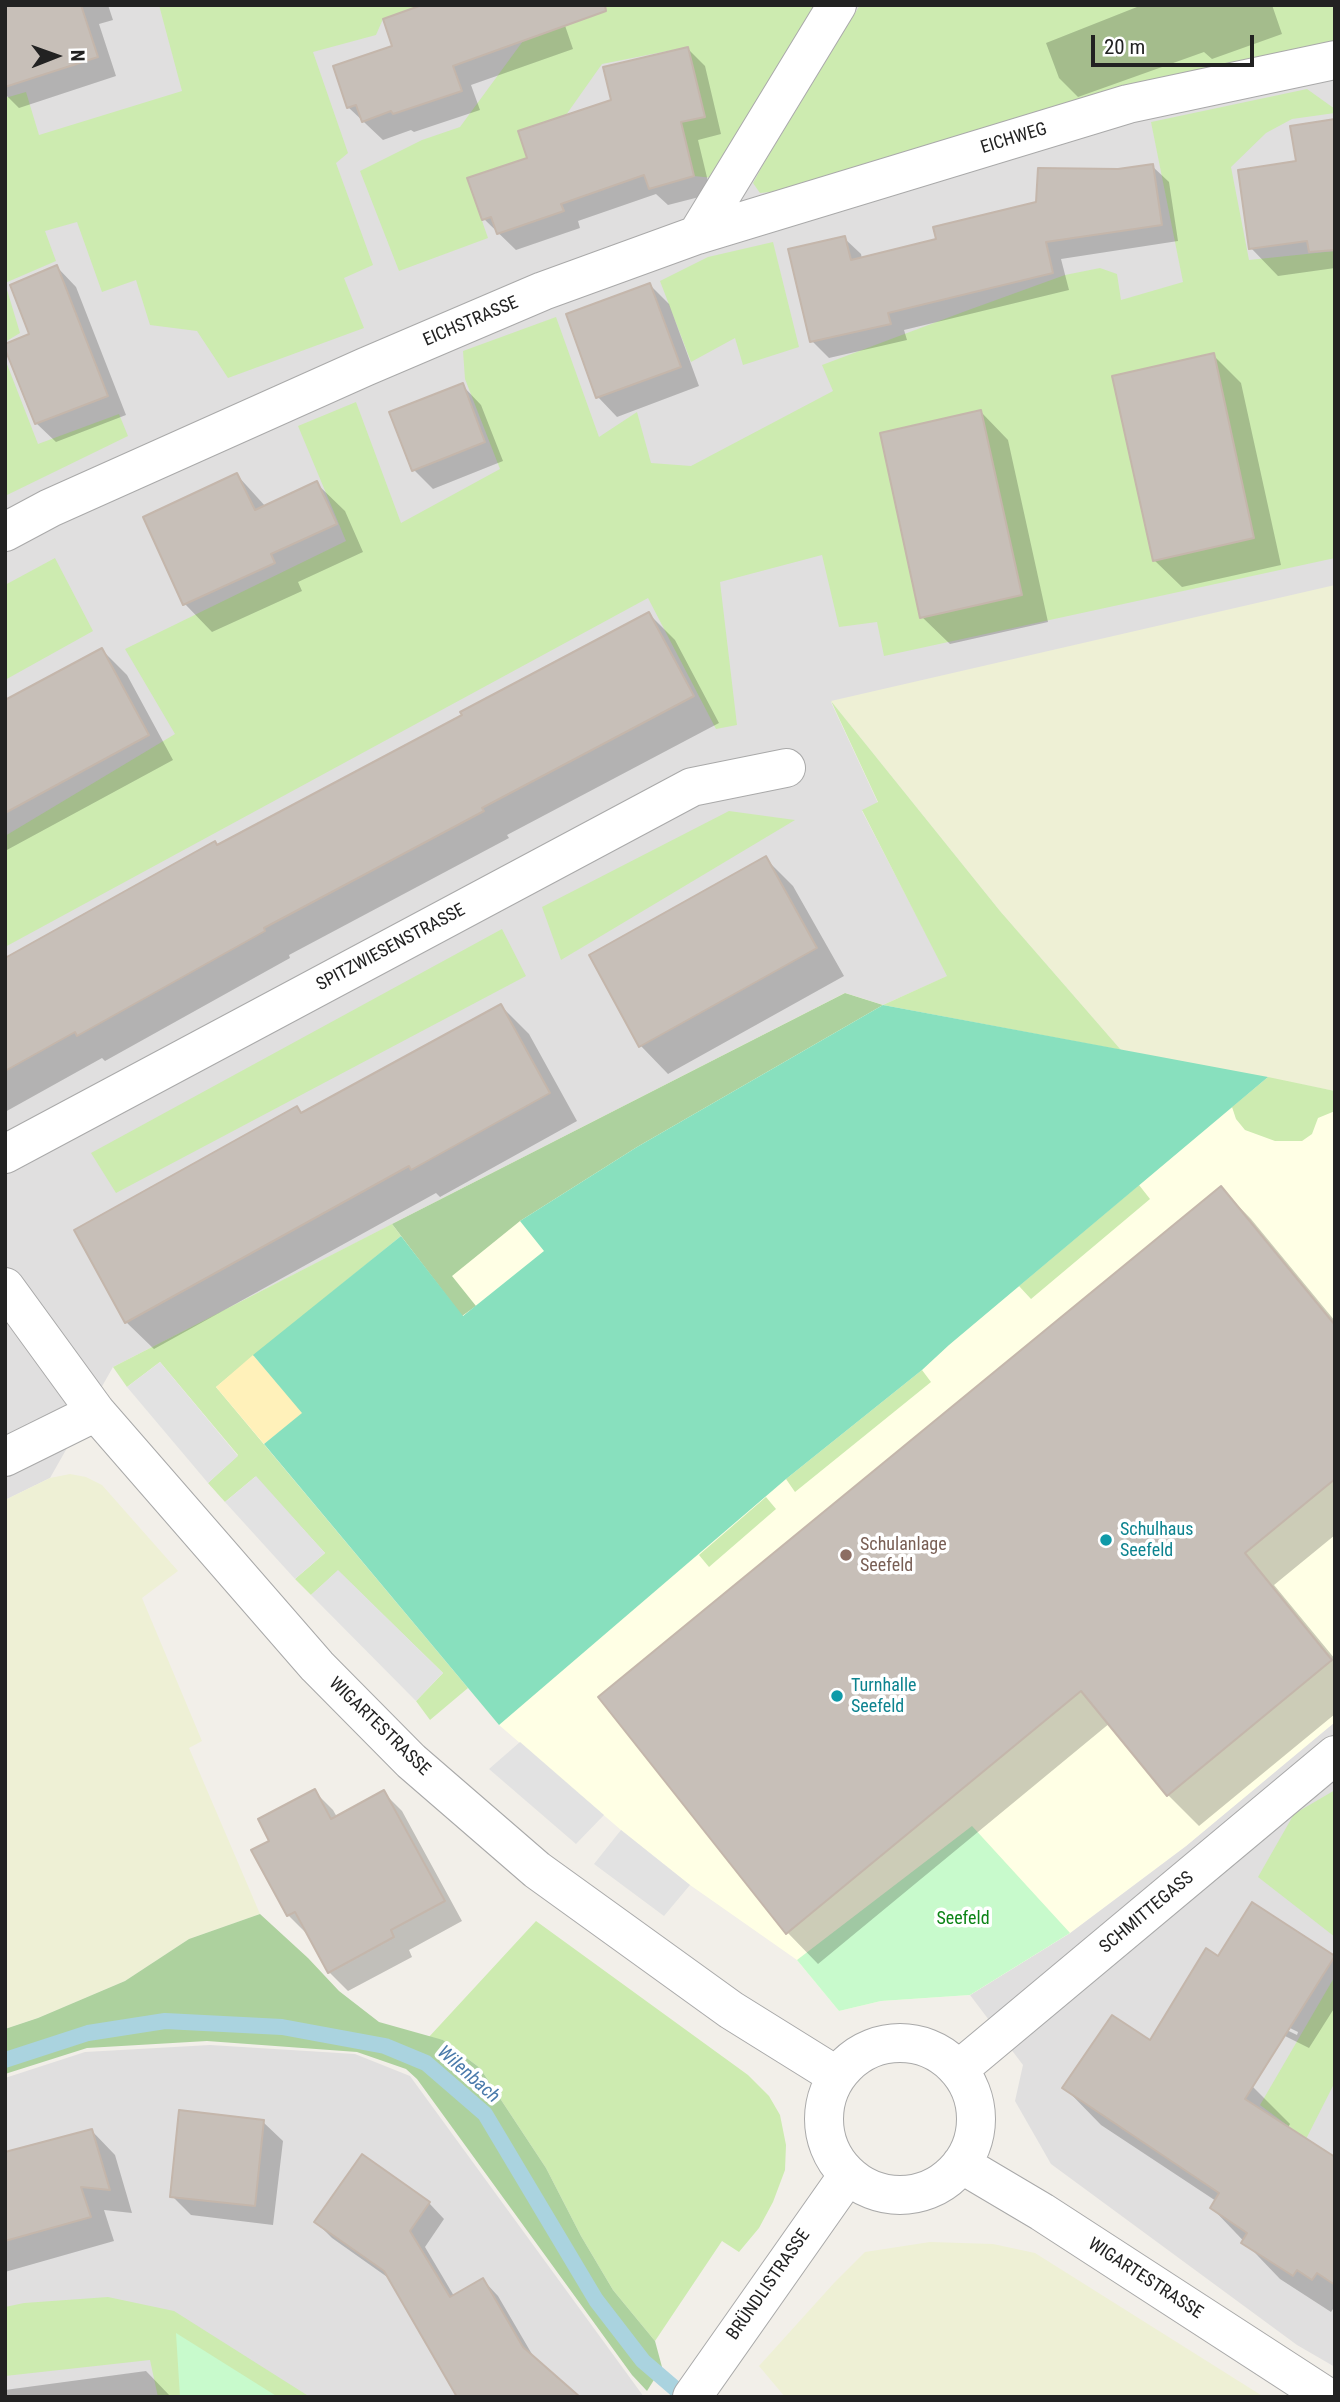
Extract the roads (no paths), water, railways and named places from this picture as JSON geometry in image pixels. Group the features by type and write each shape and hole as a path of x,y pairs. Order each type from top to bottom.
{"street":[{"path":"697,235 837,5"},
{"name":"EICHWEG","path":"697,235 1128,104 1335,60"},
{"name":"EICHSTRASSE","path":"5,532 50,508 365,367 543,292 697,235"},
{"name":"SPITZWIESENSTRASSE","path":"5,1154 692,787 786,768"},
{"name":"WIGARTESTRASSE","path":"5,1287 96,1412 317,1666 411,1761 537,1870 732,2010 837,2076"},
{"path":"5,1457 96,1412"},
{"name":"SCHMITTEGASS","path":"958,2070 1335,1755"},
{"path":"896,2042 919,2045 941,2054 958,2070 971,2092 976,2116 972,2141 961,2164 947,2179 928,2190 907,2195 886,2194 865,2187 848,2175 835,2158 826,2138 823,2117 827,2095 837,2076 852,2059 873,2047 896,2042"},
{"name":"WIGARTESTRASSE","path":"961,2164 1042,2212 1327,2397"},
{"name":"BRÜNDLISTRASSE","path":"692,2397 848,2175"}],"waterway":[{"name":"Wilenbach","path":"5,2060 88,2033 165,2021 282,2027 385,2046 426,2063 485,2114 596,2300 643,2361 685,2397"}],"place":[{"name":"Schulhaus Seefeld","path":"1106,1540"},
{"name":"Schulanlage Seefeld","path":"846,1555"},
{"name":"Turnhalle Seefeld","path":"837,1696"}],"park label":[{"name":"Seefeld","path":"963,1919"}]}
